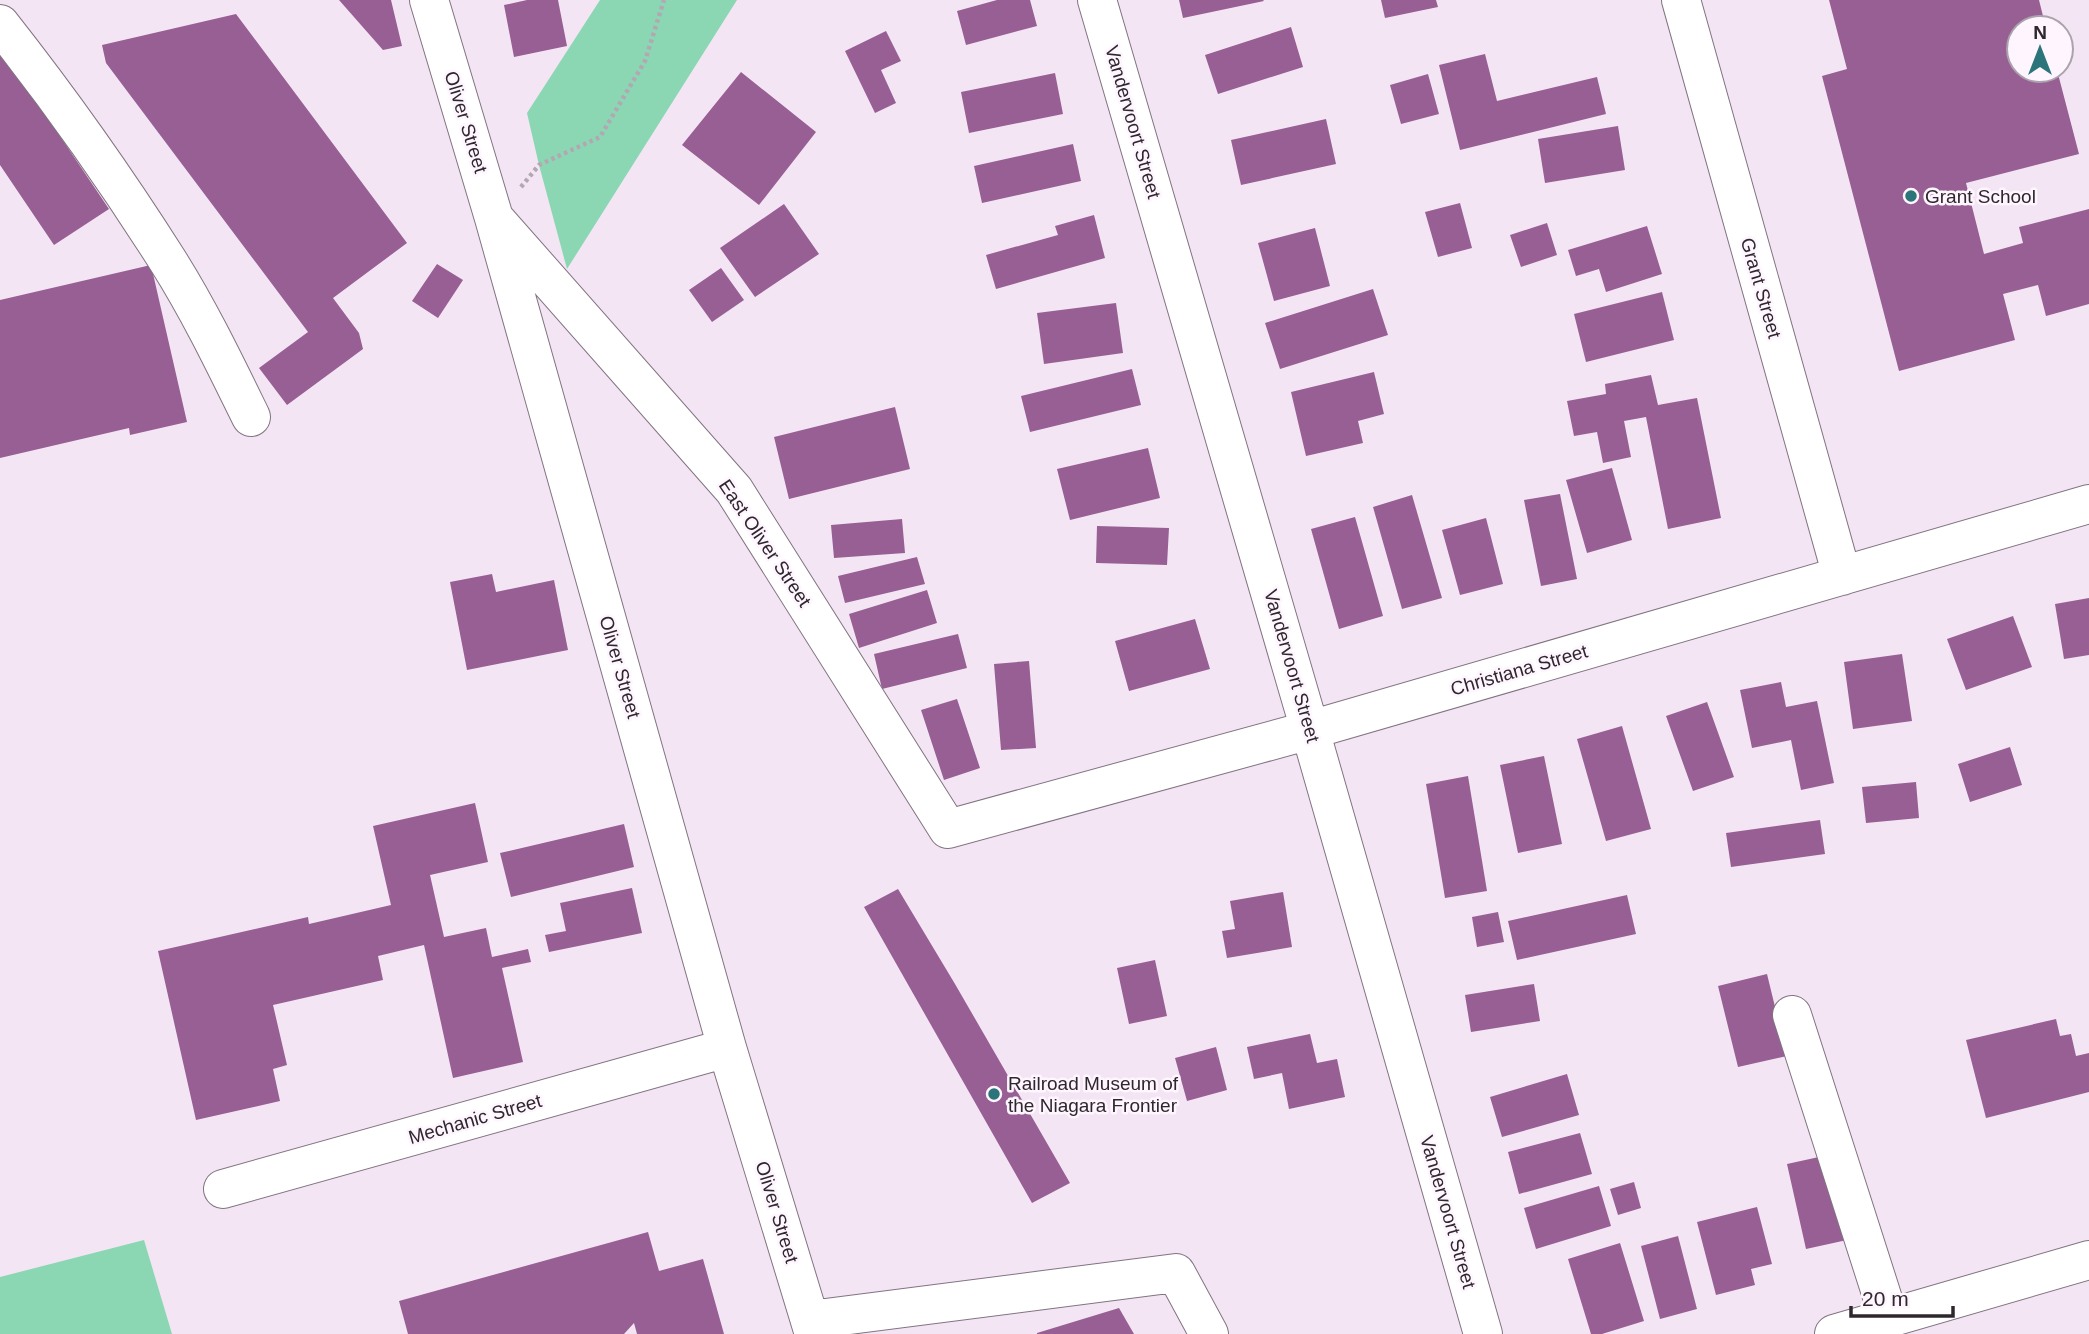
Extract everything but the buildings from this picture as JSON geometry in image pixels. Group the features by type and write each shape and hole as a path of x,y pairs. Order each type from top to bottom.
{"street":[{"name":"Oliver Street","path":"429,0 494,218 727,1048 812,1327"},
{"name":"Vandervoort Street","path":"1097,0 1483,1334"},
{"name":"Grant Street","path":"1681,0 1842,576"},
{"path":"0,24 53,91 168,262 201,318 251,417"},
{"name":"East Oliver Street","path":"494,218 734,490 948,829"},
{"name":"Christiana Street","path":"948,829 1310,730 2089,504"},
{"path":"1792,1015 1889,1318"},
{"name":"Mechanic Street","path":"223,1189 727,1048"},
{"path":"1834,1334 2089,1260"},
{"path":"812,1327 1176,1272 1209,1334"}],"path":[{"path":"494,218 539,165 600,137 645,61 664,0"}],"green space":[{"path":"600,0 737,0 567,269 527,113"},
{"path":"144,1240 172,1334 0,1334 0,1277"}],"place":[{"name":"Grant School","path":"1911,196"},
{"name":"Railroad Museum of the Niagara Frontier","path":"994,1094"}]}
